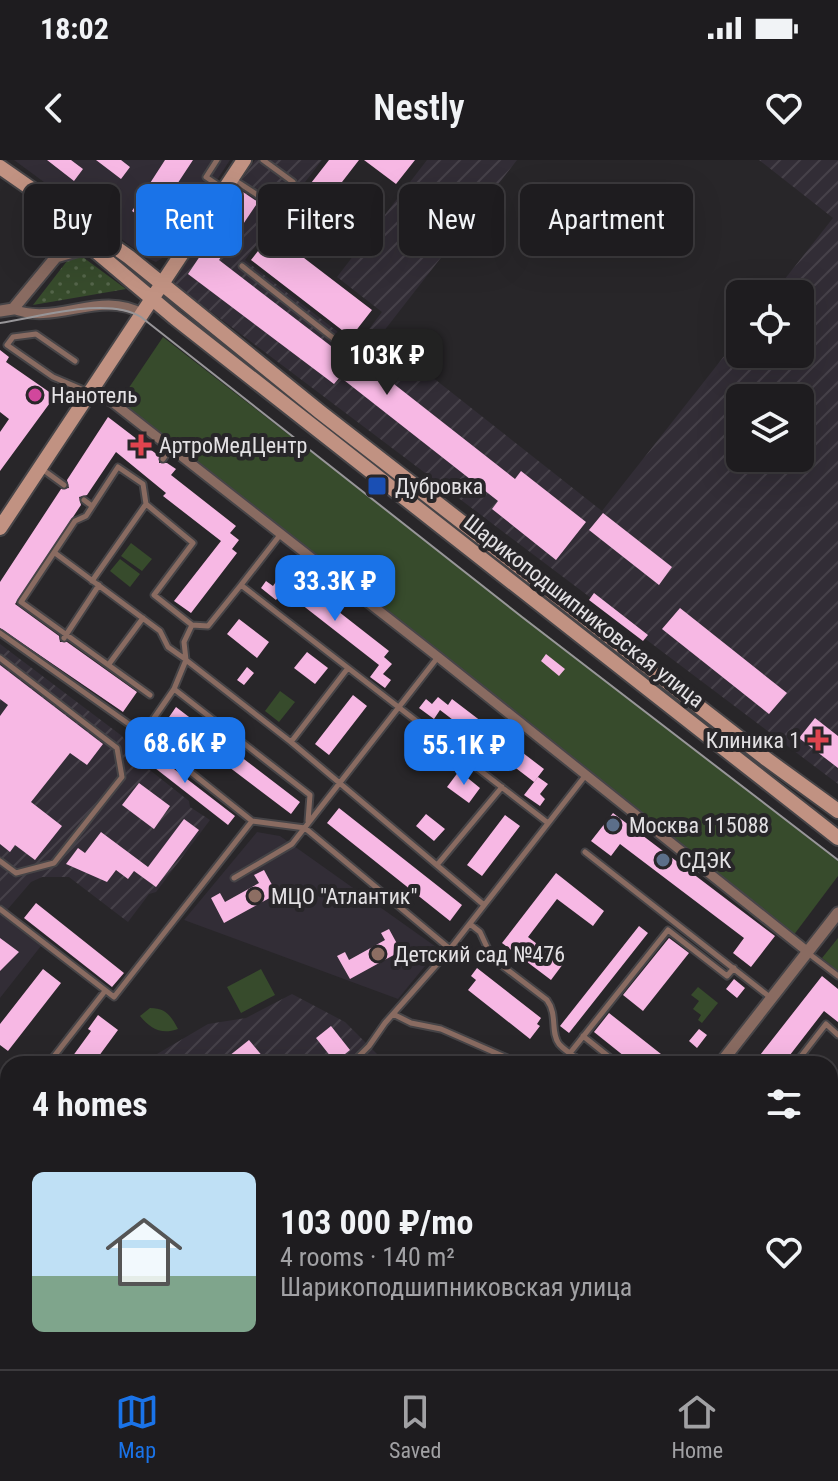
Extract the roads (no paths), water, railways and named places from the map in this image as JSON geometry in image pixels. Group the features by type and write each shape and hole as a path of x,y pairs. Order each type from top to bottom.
{"main road":[{"path":"229,184 244,160"},
{"path":"0,167 24,185"},
{"name":"Шарикоподшипниковская улица","path":"120,253 506,557 838,811"},
{"name":"Шарикоподшипниковская улица","path":"101,256 838,838"},
{"path":"0,528 182,256"}],"street":[{"path":"6,310 59,256"},
{"path":"6,310 40,314 115,304 143,314"},
{"path":"91,393 111,401 808,952"},
{"path":"726,1056 838,913"}],"lane":[{"path":"217,160 206,177 229,184"},
{"path":"263,160 293,182"},
{"path":"242,266 352,353 348,359"},
{"path":"75,361 36,334 13,337 7,345 53,377 91,393"},
{"path":"341,354 346,348"},
{"path":"163,459 171,448"},
{"path":"92,581 146,504 146,481 118,467 86,516 75,521 21,602 150,695"},
{"path":"40,468 64,485"},
{"path":"84,500 92,506"},
{"path":"146,504 193,543 154,595 192,625 208,626 281,534"},
{"path":"55,553 160,631 168,647 291,742 484,905"},
{"path":"65,636 99,585"},
{"path":"241,585 548,823"},
{"path":"109,664 143,618"},
{"path":"143,734 174,689 186,660 184,642 192,625"},
{"path":"0,633 47,663 143,734 252,821 306,826 450,949 586,775"},
{"path":"234,878 292,844 438,657"},
{"path":"0,658 117,748 122,777 54,863 16,873 0,861"},
{"path":"291,742 348,668"},
{"path":"174,689 310,795 306,826"},
{"path":"437,865 502,787"},
{"path":"0,909 114,997 252,821"},
{"path":"585,852 772,998"},
{"path":"470,924 480,932 492,958 547,1000 553,1009 558,1043 574,1056"},
{"path":"570,1053 668,930 727,976 734,968"},
{"path":"808,952 838,976"},
{"path":"359,1056 446,954"},
{"path":"54,1056 105,991"},
{"path":"393,1014 411,1023 441,1029 503,1056"},
{"path":"801,1056 826,1024 838,1035"},
{"path":"583,1036 608,1056"}],"tram line":[{"path":"0,323 92,308 127,311 141,317 522,617 838,860"}],"place":[{"name":"Нанотель","path":"35,395"},
{"name":"АртроМедЦентр","path":"141,445"},
{"name":"Дубровка","path":"377,486"},
{"name":"Клиника 1","path":"818,740"},
{"name":"Москва 115088","path":"613,825"},
{"name":"СДЭК","path":"663,860"},
{"name":"МЦО \"Атлантик\"","path":"255,896"},
{"name":"Детский сад №476","path":"378,954"}]}
